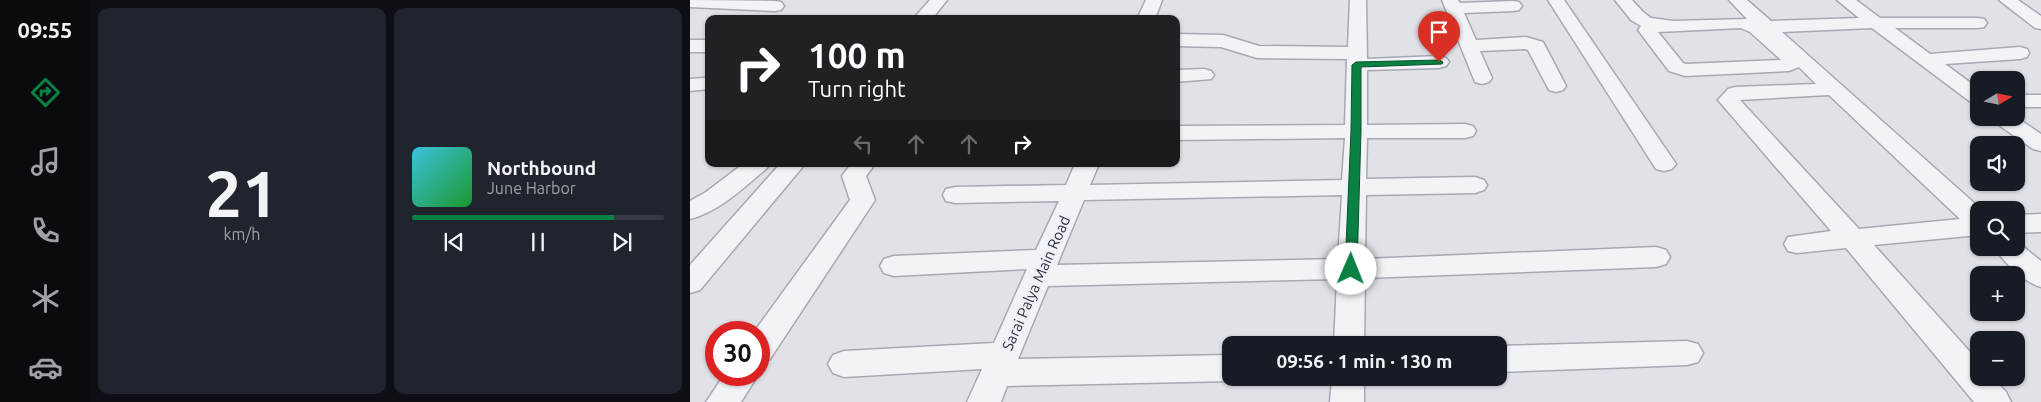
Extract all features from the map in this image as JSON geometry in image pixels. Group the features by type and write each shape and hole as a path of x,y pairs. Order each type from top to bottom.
{"street":[{"path":"926,15 939,0"},
{"path":"1148,15 1154,0"},
{"path":"1349,336 1358,0"},
{"path":"1556,0 1664,164"},
{"path":"1623,0 1641,22 1654,24 1738,21 1744,17 1726,0"},
{"path":"1737,0 1767,26 1792,55 1794,62 1789,65 1685,70 1676,68 1647,30 1654,27 1743,22 1756,28 1792,55 1834,89 1970,214"},
{"path":"1844,0 1970,92"},
{"path":"2007,0 2041,24"},
{"path":"695,3 775,6"},
{"path":"1482,78 1452,4 1513,6"},
{"path":"1767,26 1875,22 1978,23"},
{"path":"1180,40 1223,41 1257,52 1356,59 1439,62"},
{"path":"1469,46 1526,43 1536,46 1556,86"},
{"path":"690,46 705,46"},
{"path":"1926,60 2020,53"},
{"path":"1180,76 1204,75"},
{"path":"1834,89 1735,93 1728,100 1852,238 1994,402"},
{"path":"2025,101 2041,101"},
{"path":"2015,126 2041,144"},
{"path":"1180,133 1465,131"},
{"path":"690,210 715,198 754,167"},
{"path":"690,284 790,167"},
{"path":"770,334 862,200 862,193 856,185 854,176 861,167"},
{"name":"Sarai Palya Main Road","path":"984,402 1086,167"},
{"path":"955,195 1475,185"},
{"path":"2025,224 2041,223"},
{"path":"1797,244 1970,227"},
{"path":"2017,256 2041,277"},
{"path":"894,266 1351,269 1656,257"},
{"path":"1507,359 1687,353"},
{"path":"844,364 1000,364 1222,368"},
{"path":"723,402 734,386"},
{"path":"1347,402 1348,386"}],"route":[{"path":"1351,269 1356,131 1356,65 1439,62"}]}
